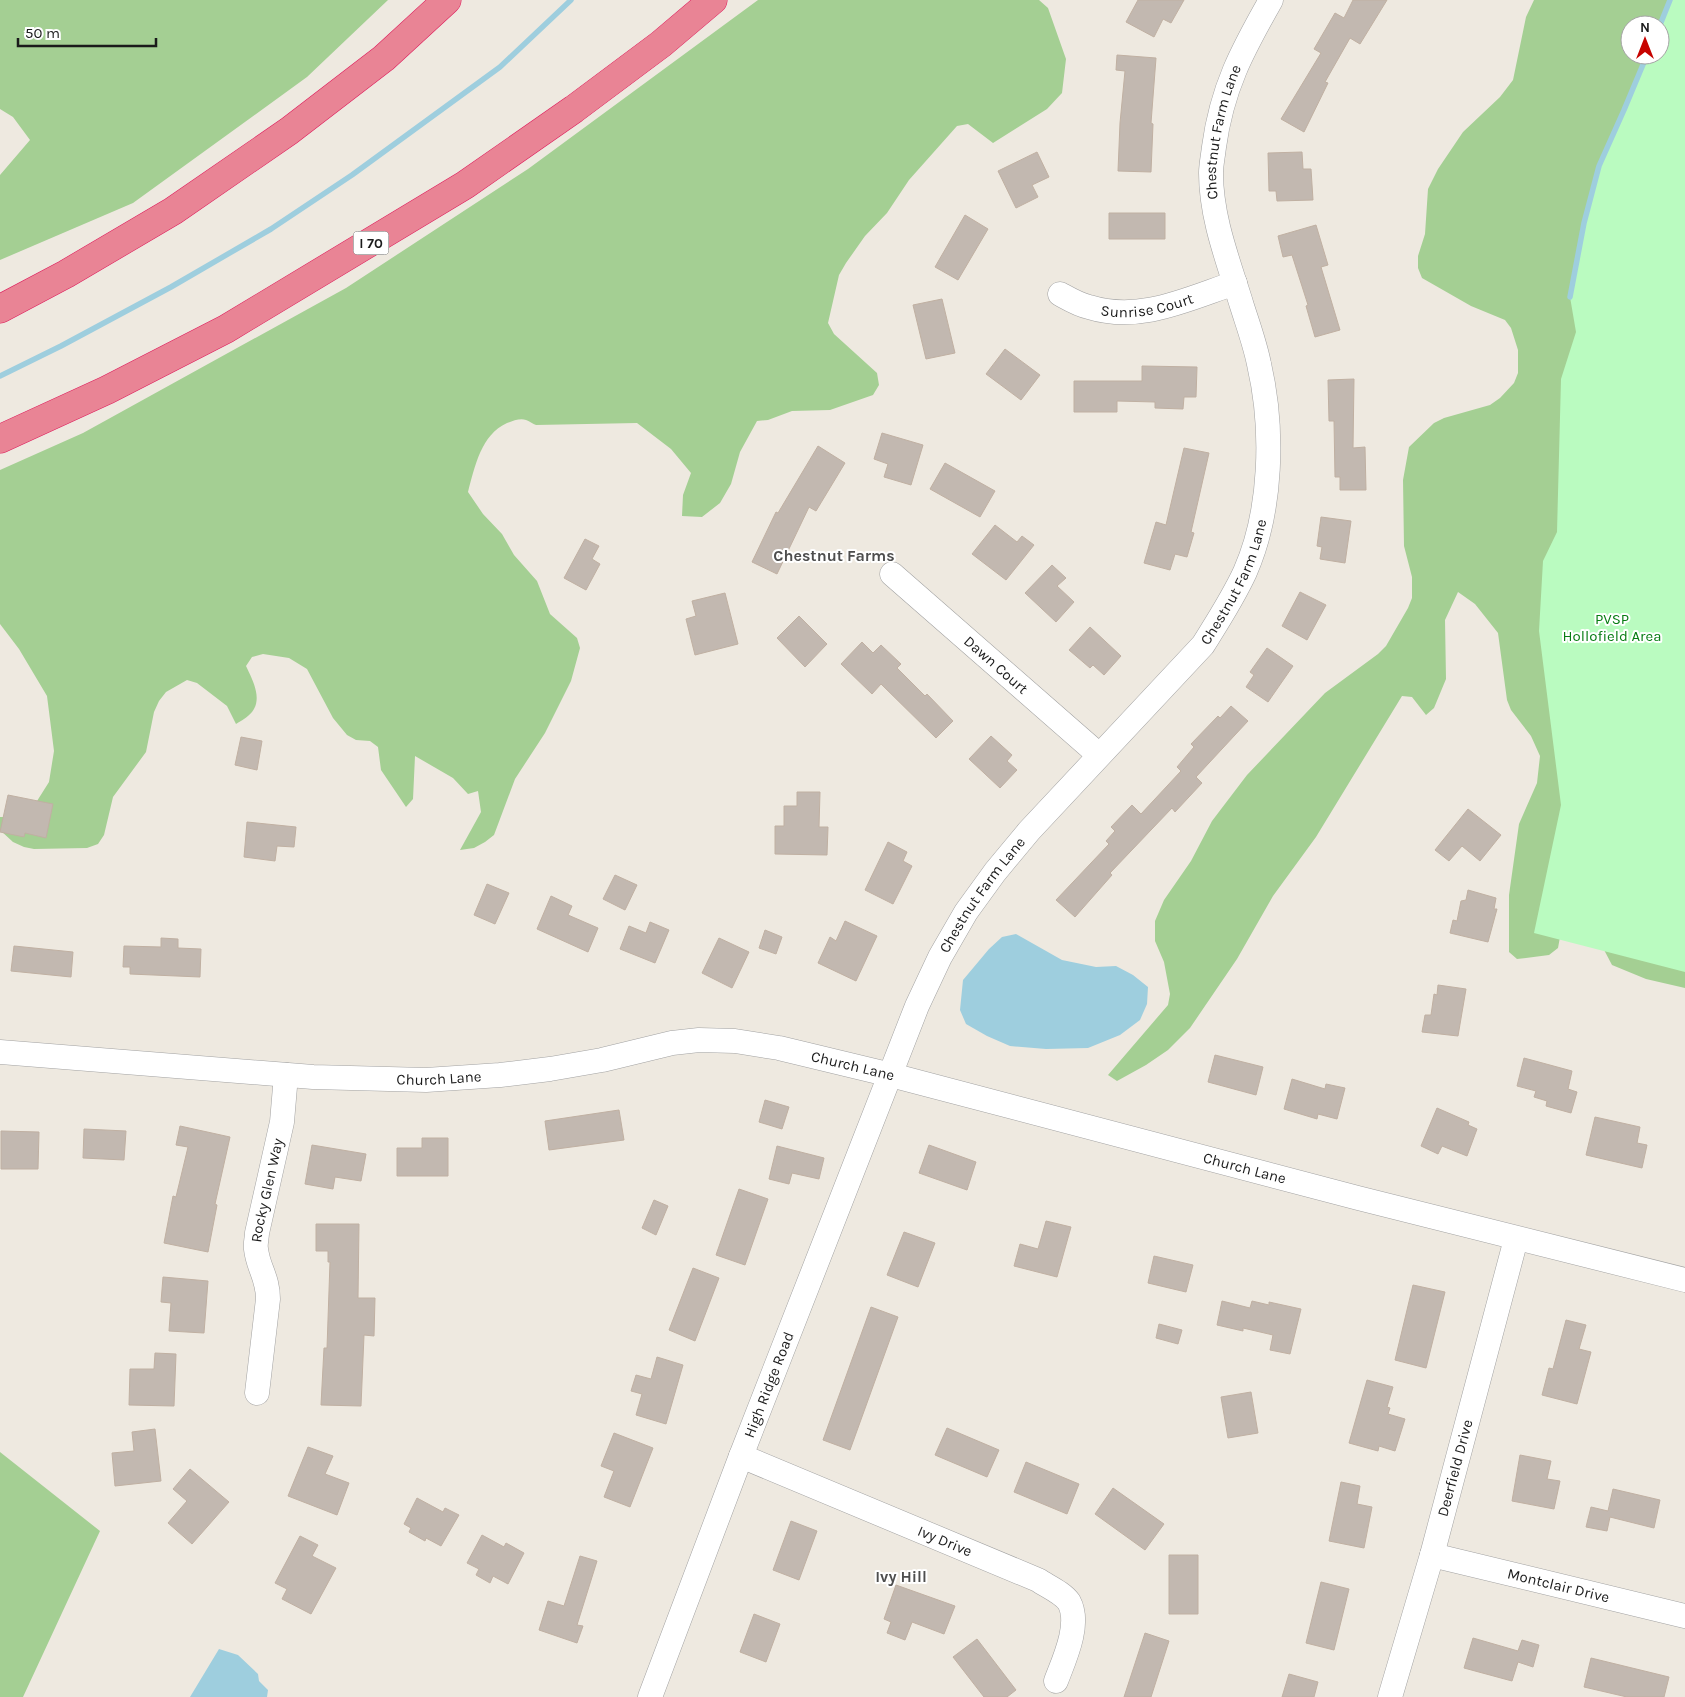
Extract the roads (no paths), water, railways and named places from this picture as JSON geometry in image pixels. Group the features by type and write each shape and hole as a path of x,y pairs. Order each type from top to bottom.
{"highway":[{"path":"0,309 66,274 173,211 258,153 384,58 446,0"},
{"name":"I 70","path":"0,439 107,390 226,329 465,185 661,44 713,0"}],"street":[{"name":"Chestnut Farm Lane","path":"891,1075 917,1006 932,973 966,912 1018,844 1203,645 1226,610 1245,571 1259,527 1266,486 1269,444 1266,405 1259,363 1220,235 1214,206 1211,173 1220,111 1228,86 1242,52 1271,0"},
{"name":"Sunrise Court","path":"1060,294 1088,307 1116,312 1138,313 1166,307 1235,282"},
{"name":"Dawn Court","path":"892,574 1099,755"},
{"name":"Church Lane","path":"0,1052 286,1075 371,1080 417,1080 500,1075 602,1060 672,1043 699,1040 735,1041 779,1048 891,1075 1516,1239 1685,1280"},
{"name":"Rocky Glen Way","path":"257,1393 268,1286 259,1263 256,1248 257,1233 282,1122 286,1075"},
{"name":"High Ridge Road","path":"650,1697 741,1456 891,1075"},
{"name":"Deerfield Drive","path":"1390,1697 1432,1555 1516,1239"},
{"name":"Ivy Drive","path":"741,1456 1038,1580 1057,1592 1069,1602 1072,1614 1072,1632 1069,1648 1056,1681"},
{"name":"Montclair Drive","path":"1432,1555 1685,1616"}],"water":[{"path":"1016,934 1062,960 1096,967 1116,966 1133,975 1148,987 1147,1004 1140,1020 1120,1035 1088,1048 1046,1049 1010,1046 966,1024 960,1010 963,980 989,949 1002,937"},
{"path":"219,1649 238,1655 258,1674 259,1681 268,1690 267,1697 190,1697"}],"waterway":[{"path":"0,376 61,346 171,287 271,229 352,175 500,67 571,0"},
{"path":"1664,15 1670,0"},
{"path":"1570,297 1584,223 1599,166 1643,65"}],"district":[{"name":"Chestnut Farms","path":"834,555"},
{"name":"Ivy Hill","path":"901,1576"}],"park label":[{"name":"PVSP Hollofield Area","path":"1612,628"}]}
